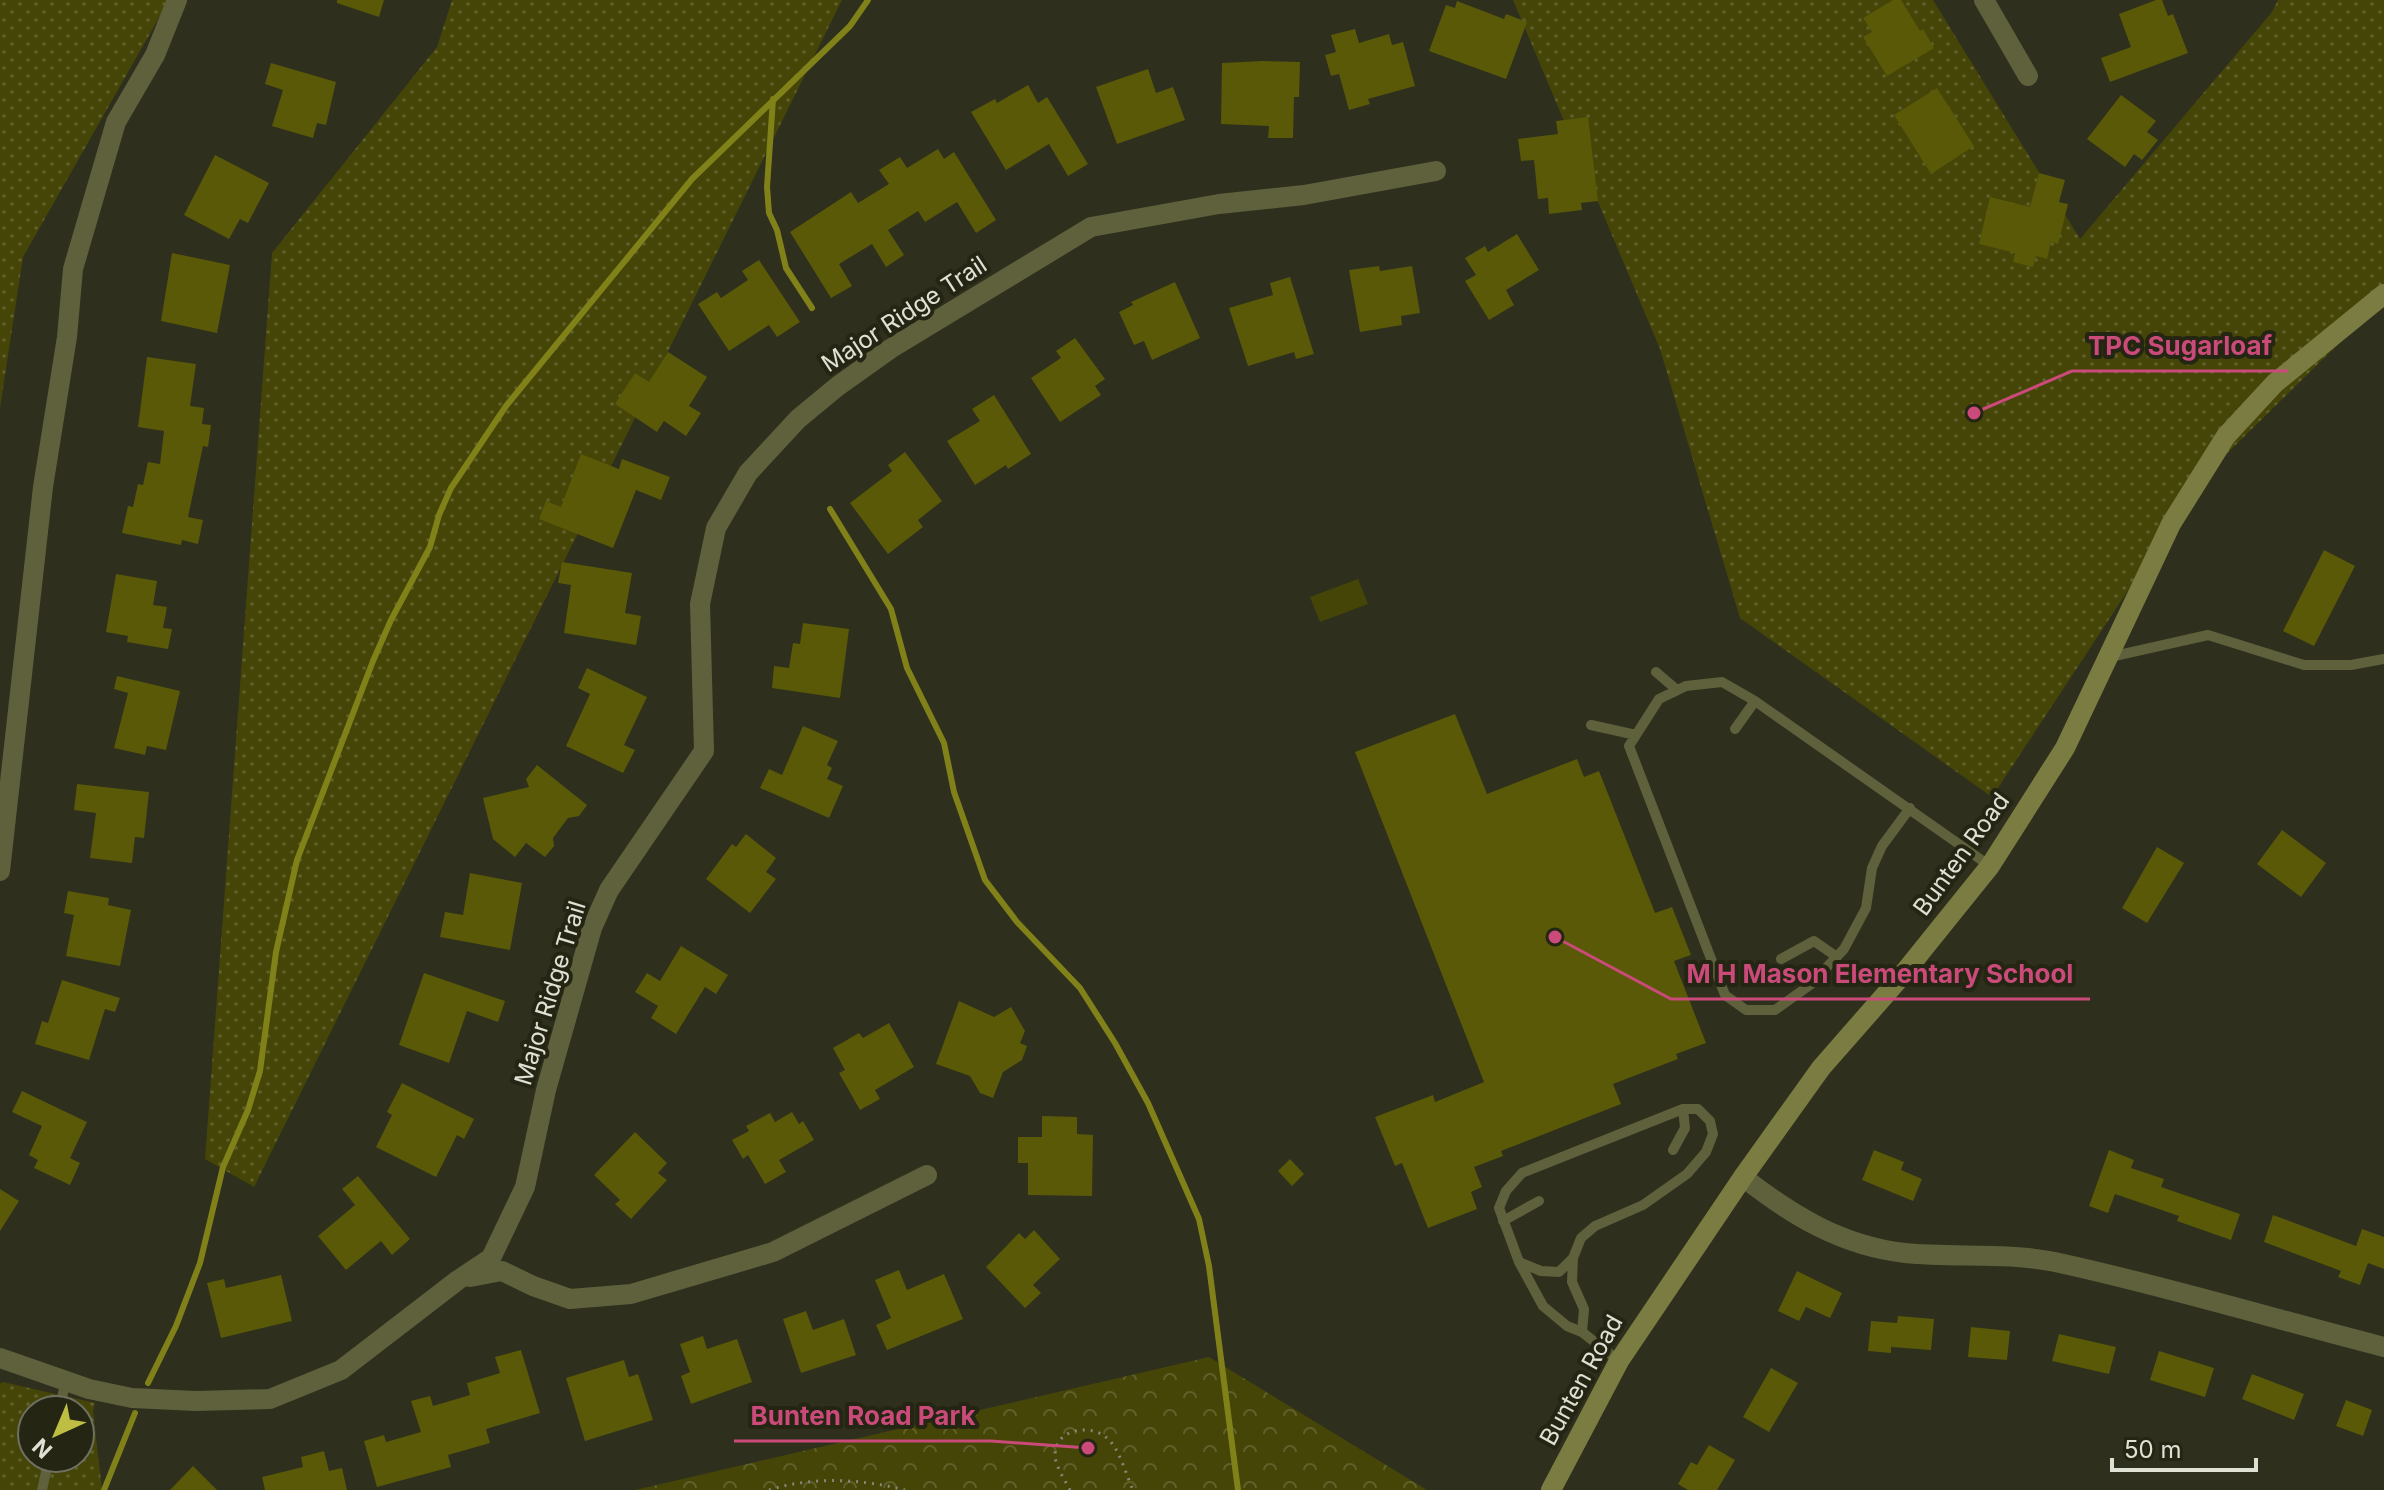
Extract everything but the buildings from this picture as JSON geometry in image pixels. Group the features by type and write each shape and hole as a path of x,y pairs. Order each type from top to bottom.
{"street":[{"path":"0,871 43,487 67,337 73,269 116,122 155,55 177,0"},
{"path":"1984,0 2028,76"},
{"name":"Major Ridge Trail","path":"0,1358 89,1389 132,1398 196,1401 270,1399 341,1370 491,1258 525,1187 546,1090 588,943 609,890 704,751 700,604 716,528 748,473 798,419 877,359 1091,227 1204,206 1304,195 1436,171"},
{"name":"Bunten Road","path":"1551,1490 1619,1361 1743,1177 1821,1068 1899,979 1990,866 2065,748 2171,524 2226,436 2275,383 2384,294"},
{"path":"458,1280 502,1271 570,1299 631,1294 773,1252 927,1175"},
{"path":"1743,1177 1781,1206 1832,1236 1903,1253 2023,1255 2147,1282 2384,1347"}],"lane":[{"path":"2110,657 2208,635 2304,665 2351,665 2384,659"},
{"path":"1656,672 1677,690"},
{"path":"1910,808 1882,846 1872,868 1866,908 1844,949 1810,985 1775,1010 1746,1010 1725,995 1629,746 1659,699 1686,686 1722,682 1755,701 1910,808 1990,866"},
{"path":"1735,729 1755,701"},
{"path":"1591,725 1636,735"},
{"path":"1781,959 1814,941 1837,957"},
{"path":"1673,1150 1685,1128 1683,1109"},
{"path":"1582,1332 1584,1309 1572,1282 1573,1258 1581,1238 1595,1226 1643,1205 1687,1174 1706,1152 1713,1134 1710,1121 1698,1109 1683,1109 1522,1173 1506,1191 1499,1208 1519,1262 1543,1306 1619,1361"},
{"path":"1503,1221 1539,1201"},
{"path":"1519,1262 1541,1271 1559,1272 1573,1258"},
{"path":"63,1394 66,1381"}],"path":[{"path":"1070,1490 1055,1457 1057,1445 1070,1432 1085,1428 1100,1432 1111,1441 1133,1490"},
{"path":"769,1490 855,1480 905,1490"}],"green space":[{"path":"0,0 169,0 23,257 0,408"},
{"path":"452,0 842,0 254,1187 205,1159 272,253 437,47"},
{"path":"1513,0 1933,0 2080,239 2272,12 2278,0 2384,0 2384,299 2202,478 1992,797 1740,618 1660,349"},
{"path":"1358,579 1368,604 1320,622 1310,597"},
{"path":"1209,1357 1427,1490 635,1490"},
{"path":"3,1382 56,1394 16,1394 16,1474 96,1474 96,1437 102,1490 0,1490 0,1384"}],"waterway":[{"path":"148,1383 176,1326 200,1263 223,1167 248,1110 260,1071 276,952 297,860 373,661 430,547 451,488 506,406 692,179 850,26 868,0"},
{"path":"773,99 767,187 769,213 777,230 786,268 812,308"},
{"path":"830,509 891,609 907,668 944,743 954,792 985,880 1017,922 1080,988 1115,1043 1148,1103 1199,1219 1209,1266 1238,1490"},
{"path":"104,1490 135,1413"}],"place":[{"name":"TPC Sugarloaf","path":"1974,413"},
{"name":"M H Mason Elementary School","path":"1555,937"},
{"name":"Bunten Road Park","path":"1088,1448"}]}
